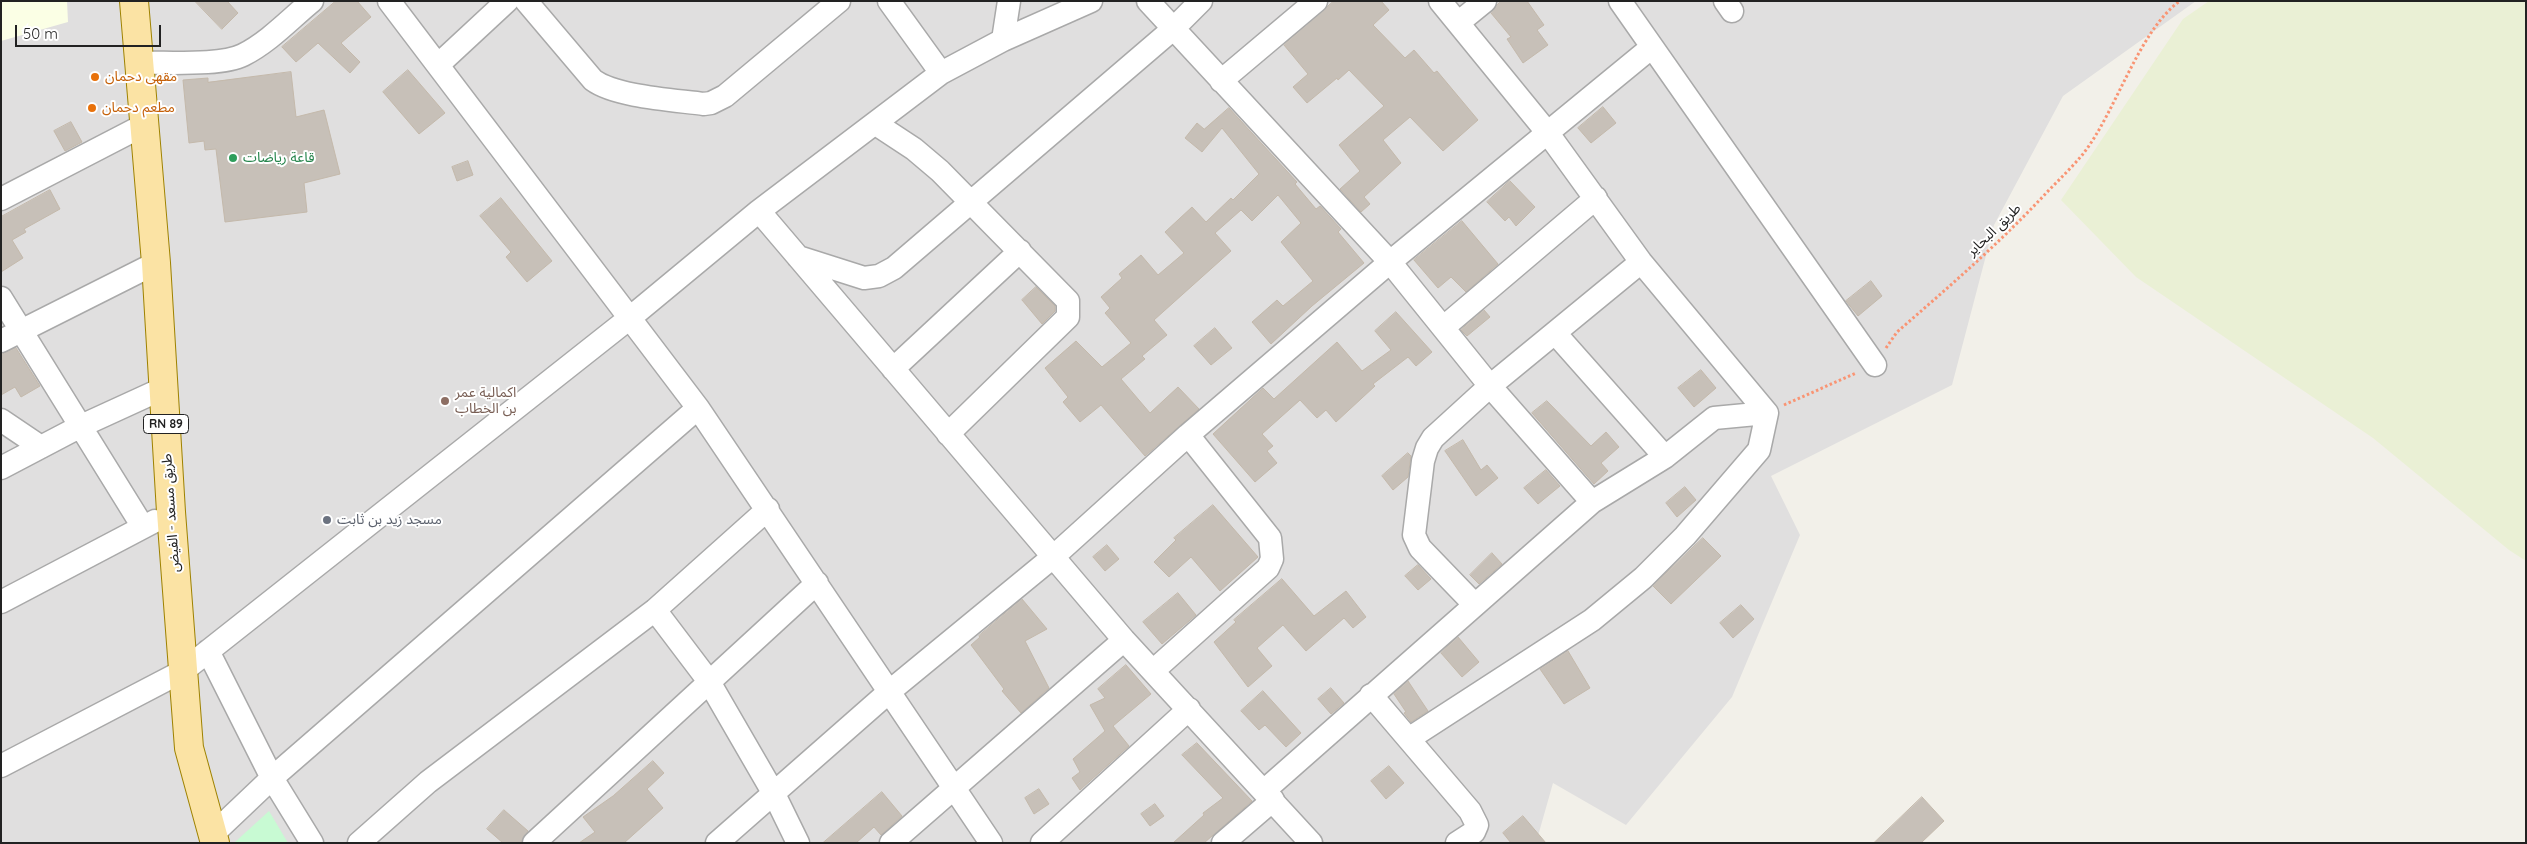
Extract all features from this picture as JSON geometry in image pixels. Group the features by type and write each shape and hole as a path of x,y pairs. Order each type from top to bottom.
{"main road":[{"name":"طريق مسعد - الفيض","path":"134,1 156,263 171,512 189,748 214,838"}],"street":[{"path":"140,63 224,60 242,56 269,38 312,1"},
{"path":"389,1 631,317 698,408 768,509 991,843"},
{"path":"438,65 507,1"},
{"path":"526,1 593,80 602,86 648,97 704,104 711,104 725,96 840,1"},
{"path":"889,1 941,73"},
{"path":"1003,40 1009,1"},
{"path":"1,766 182,671 631,317 759,211 941,73 1003,40 1091,1"},
{"path":"1148,1 1390,262 1490,386 1592,502"},
{"path":"798,257 864,278 879,276 894,268 1173,29 1201,1"},
{"path":"1221,81 1316,1"},
{"path":"1440,1 1547,132 1641,262 1767,413"},
{"path":"1458,23 1485,1"},
{"path":"1620,1 1874,365"},
{"path":"717,843 890,691 1054,557 1188,435 1390,262 1652,47"},
{"path":"876,124 914,150 971,202 1068,301 1068,316 948,434"},
{"path":"1,198 144,125"},
{"path":"1444,327 1596,198"},
{"path":"759,211 1124,640 1269,795 1311,843"},
{"path":"893,369 1020,251"},
{"path":"1475,605 1420,548 1414,535 1423,461 1427,448 1433,438 1490,386 1641,262"},
{"path":"11,336 156,263"},
{"path":"1,298 11,336 81,426 143,528"},
{"path":"1555,333 1665,458"},
{"path":"1,468 81,426 164,388"},
{"path":"214,838 272,778 698,408"},
{"path":"1223,843 1371,695 1592,502 1665,458 1714,418 1767,413"},
{"path":"1410,738 1592,620 1643,578 1685,536 1759,450 1767,413"},
{"path":"1,420 41,447"},
{"path":"1153,671 1268,568 1272,559 1270,538 1188,435"},
{"path":"359,843 428,782 655,610 768,509"},
{"path":"1,602 171,512"},
{"path":"534,843 708,680 817,583"},
{"path":"655,610 708,680 774,794 798,843"},
{"path":"891,843 1124,640"},
{"path":"208,651 272,778 312,843"},
{"path":"1371,695 1410,738 1470,811 1477,825 1474,832 1457,843"},
{"path":"1042,843 1189,709"}],"path":[{"name":"طريق البحاير","path":"1874,365 1897,332 2003,239 2084,153 2114,104 2152,32 2170,9 2180,1"},
{"path":"1767,413 1874,365"}],"shaded area":[{"path":"1,1 2196,1 2063,96 1994,225 1952,385 1771,476 1800,535 1732,697 1626,825 1553,783 1536,843 1,843"},
{"path":"1,1 67,1 68,22 1,41"},
{"path":"2209,1 2526,1 2526,561 2509,550 2373,438 2136,277 2061,200 2183,19"}],"green space":[{"path":"269,811 288,843 235,842"}],"building":[{"path":"195,1 227,1 238,13 222,29"},
{"path":"336,1 357,1 371,17 341,43 360,62 350,73 318,43 296,62 282,47"},
{"path":"1334,1 1381,1 1389,10 1373,25 1405,58 1414,50 1434,73 1437,71 1478,120 1443,151 1410,117 1383,140 1401,163 1364,197 1370,204 1361,212 1340,189 1360,171 1339,145 1384,106 1349,70 1307,103 1293,87 1308,74 1284,45"},
{"path":"1501,1 1527,1 1544,25 1537,30 1548,45 1523,63 1507,39 1511,37 1491,13"},
{"path":"408,70 445,113 419,134 383,92"},
{"path":"291,72 296,117 324,110 340,174 304,183 307,212 225,222 216,149 205,150 204,141 189,143 183,80 208,78 208,82"},
{"path":"1603,107 1616,123 1591,143 1578,128"},
{"path":"1229,108 1297,182 1295,184 1316,209 1320,206 1341,229 1338,232 1364,263 1312,306 1271,344 1252,322 1277,300 1283,306 1313,281 1281,242 1301,223 1278,195 1252,221 1241,210 1215,233 1231,251 1154,320 1167,335 1142,356 1145,359 1121,379 1150,413 1178,387 1199,409 1145,456 1101,405 1080,422 1063,402 1068,397 1045,368 1076,341 1102,367 1131,343 1105,313 1110,308 1101,297 1122,278 1119,274 1141,255 1158,275 1184,253 1165,232 1192,207 1206,222 1231,198 1233,200 1259,174 1222,128 1202,152 1185,138 1197,123 1204,129"},
{"path":"71,122 82,142 65,151 54,131"},
{"path":"468,161 473,175 457,181 452,167"},
{"path":"1510,181 1535,207 1516,226 1509,217 1505,221 1487,202"},
{"path":"50,190 60,209 24,229 26,232 12,240 23,258 1,272 1,217"},
{"path":"501,198 552,261 527,282 506,257 511,252 480,216"},
{"path":"1462,221 1498,264 1466,292 1451,277 1438,288 1414,260"},
{"path":"1871,281 1882,296 1858,316 1846,301"},
{"path":"1036,287 1055,306 1055,311 1042,324 1022,300"},
{"path":"1484,310 1490,317 1467,336 1461,330"},
{"path":"1396,312 1432,352 1416,366 1408,357 1373,384 1375,386 1336,422 1326,410 1317,418 1300,400 1262,434 1273,446 1267,451 1277,463 1255,482 1213,434 1263,388 1274,399 1337,342 1362,371 1391,350 1375,331"},
{"path":"1215,328 1232,348 1211,365 1194,346"},
{"path":"16,348 40,386 21,397 15,387 1,395 1,355"},
{"path":"1701,370 1716,388 1694,407 1678,388"},
{"path":"1547,401 1591,446 1606,432 1619,447 1601,463 1608,471 1594,484 1532,413"},
{"path":"1463,440 1481,470 1487,465 1498,478 1476,496 1445,451"},
{"path":"1408,453 1411,456 1408,477 1393,490 1382,476"},
{"path":"1546,470 1560,486 1538,504 1524,488"},
{"path":"1685,487 1696,500 1677,517 1666,503"},
{"path":"1213,505 1258,557 1220,591 1191,557 1169,577 1154,562 1176,540 1174,538"},
{"path":"1703,538 1721,556 1671,604 1653,586"},
{"path":"1107,545 1119,559 1105,571 1093,557"},
{"path":"1492,553 1502,564 1479,584 1470,575"},
{"path":"1418,565 1431,579 1418,590 1405,576"},
{"path":"1282,579 1314,616 1346,591 1366,617 1353,628 1344,618 1306,651 1283,625 1257,648 1272,666 1248,687 1214,642 1236,622 1234,620"},
{"path":"1178,593 1196,615 1162,644 1143,622"},
{"path":"1022,599 1047,629 1025,641 1049,688 1021,713 1002,691 1004,689 971,645"},
{"path":"1741,605 1754,619 1733,638 1720,623"},
{"path":"1458,637 1479,662 1462,677 1441,653"},
{"path":"1568,651 1590,688 1564,704 1540,669"},
{"path":"1126,665 1151,694 1113,726 1129,746 1080,790 1072,778 1080,772 1073,759 1105,731 1090,705 1105,698 1098,689"},
{"path":"1408,681 1428,711 1411,722 1394,694"},
{"path":"1331,688 1344,703 1331,714 1318,699"},
{"path":"1263,691 1301,733 1286,747 1265,725 1259,730 1241,711"},
{"path":"1197,743 1252,801 1204,843 1173,843 1204,815 1203,813 1223,798 1182,755"},
{"path":"653,761 664,773 647,789 663,808 624,843 579,843 595,832 583,817 613,796"},
{"path":"1389,766 1404,783 1386,799 1371,781"},
{"path":"1039,789 1049,804 1034,814 1025,798"},
{"path":"882,792 902,816 881,835 874,827 856,843 823,843"},
{"path":"1922,797 1944,821 1921,843 1874,843"},
{"path":"1155,804 1164,816 1150,826 1141,814"},
{"path":"504,810 528,831 521,843 503,843 487,829"},
{"path":"1523,816 1546,843 1511,843 1503,833"}],"place":[{"name":"مقهى دحمان","path":"95,77"},
{"name":"مطعم دحمان","path":"92,108"},
{"name":"قاعة رياضات","path":"233,158"},
{"name":"اكمالية عمر بن الخطاب","path":"445,401"},
{"name":"مسجد زيد بن ثابت","path":"327,520"}]}
